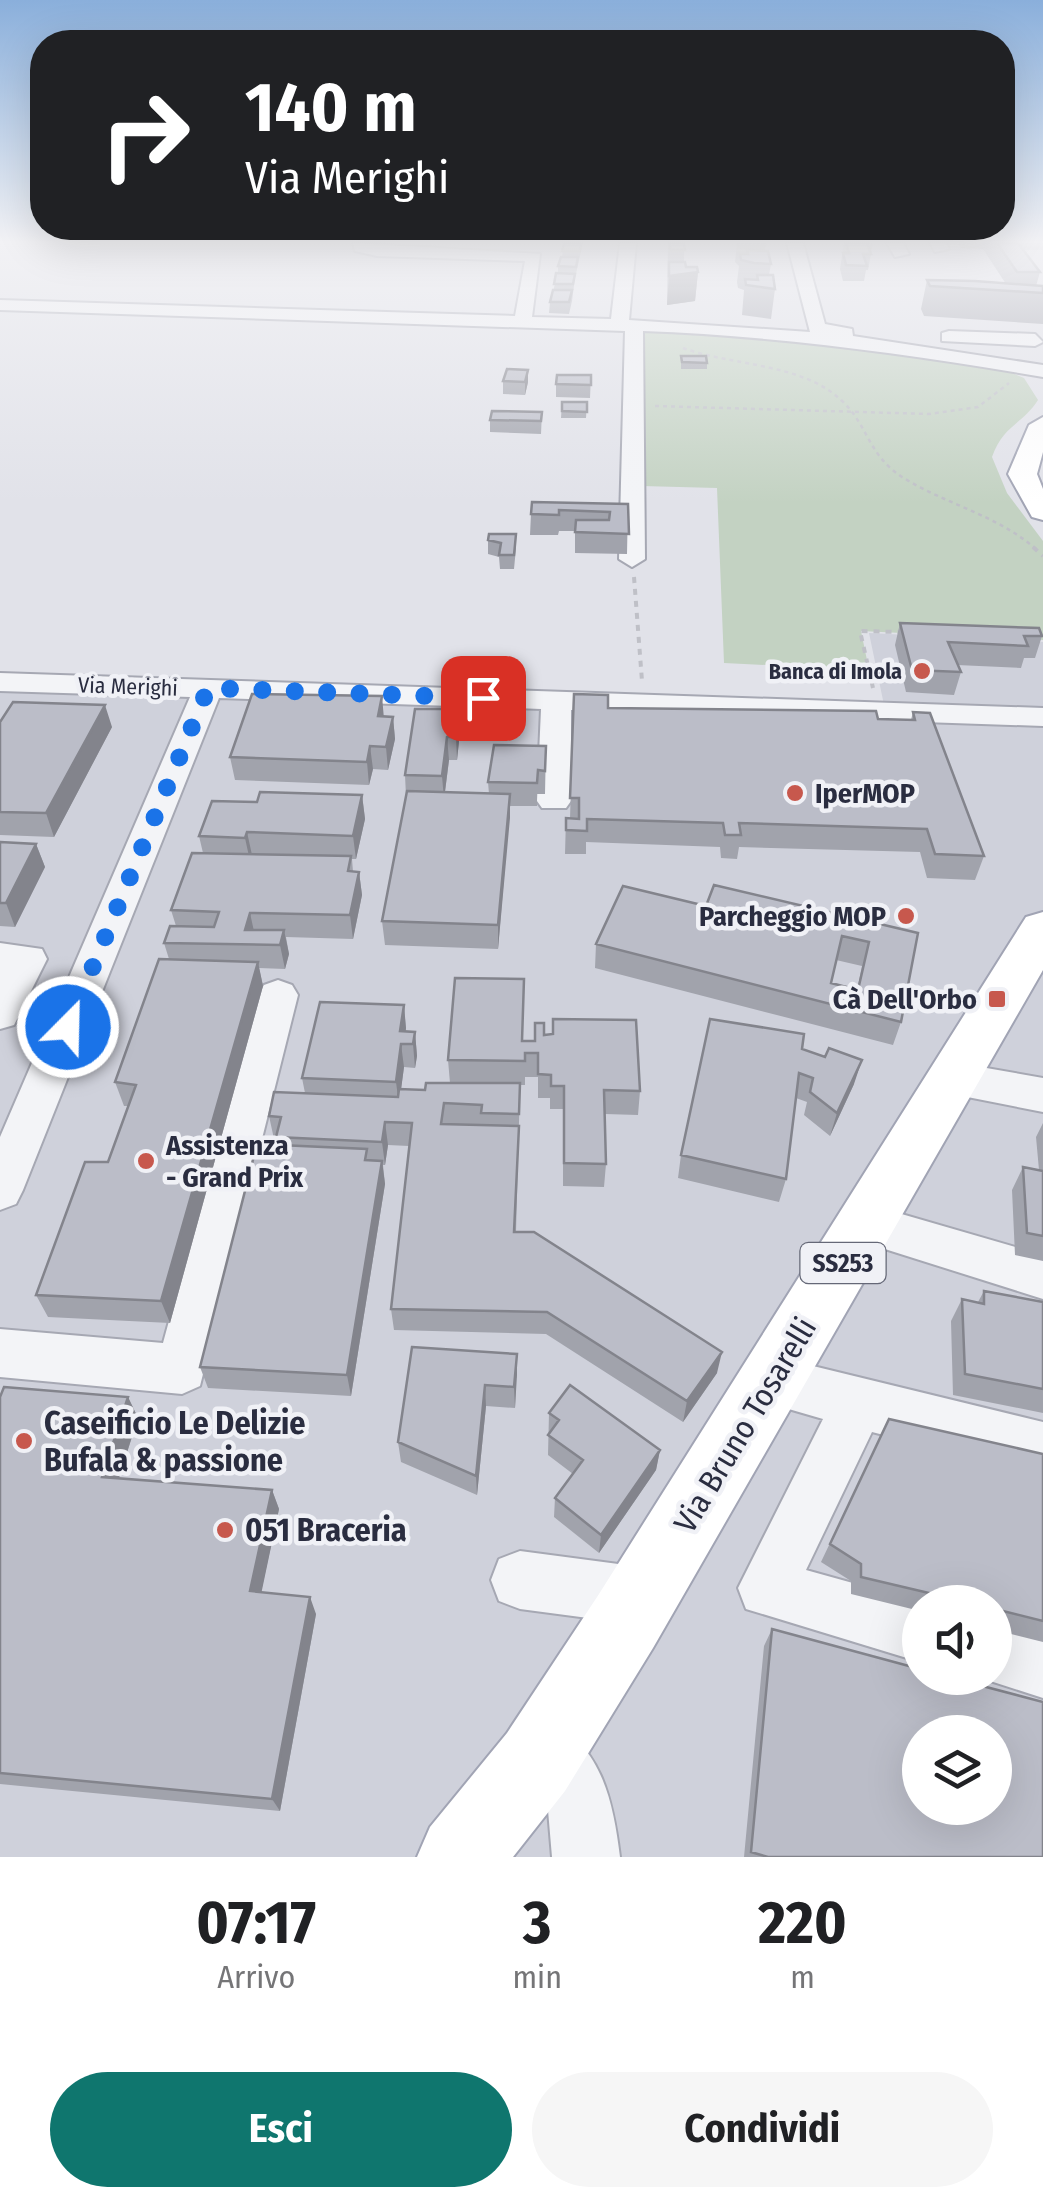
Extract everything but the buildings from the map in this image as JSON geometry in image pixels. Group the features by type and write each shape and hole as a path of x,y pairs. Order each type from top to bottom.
{"main road":[{"path":"1042,432 1026,451 1022,469 1043,511"},
{"name":"Via Bruno Tosarelli","path":"483,1845 641,1596 1043,929"}],"street":[{"path":"629,330 632,559"},
{"path":"747,330 874,339 1035,340"},
{"path":"820,330 1043,380"},
{"path":"1011,373 1043,371"},
{"name":"Via Merighi","path":"0,682 1043,718"},
{"path":"0,1190 208,688"},
{"path":"554,802 556,700"},
{"name":"Via Merighi","path":"992,716 1043,731"},
{"path":"0,1014 14,958 95,962"},
{"path":"0,1353 182,1369 278,995"},
{"path":"952,1079 1043,1095"},
{"path":"866,1224 1043,1276"},
{"path":"772,1381 1043,1449"},
{"path":"859,1403 767,1588 902,1627"},
{"path":"520,1580 641,1596"},
{"path":"1012,1658 1043,1667"},
{"path":"543,1750 580,1798 586,1857"}],"path":[{"path":"638,330 694,353 801,377 836,394 856,412 879,460 899,476 947,503 1021,533 1043,556"},
{"path":"630,405 954,412 988,402 1011,373"},
{"path":"632,559 643,704"},
{"path":"888,713 876,700 860,630 918,633"}],"shaded area":[{"path":"869,633 1043,642 1043,1857 0,1857 0,683 884,705"}],"green space":[{"path":"645,330 736,335 872,351 1007,371 1024,378 1038,400 1007,431 992,457 1007,493 1043,541 1043,640 861,631 869,670 724,663 717,488 642,486 639,403"}],"place":[{"name":"Banca di Imola","path":"922,671"},
{"name":"IperMOP","path":"795,793"},
{"name":"Parcheggio MOP","path":"906,916"},
{"name":"Cà Dell'Orbo","path":"997,999"},
{"name":"Assistenza - Grand Prix","path":"146,1161"},
{"name":"Caseificio Le Delizie Bufala & passione","path":"24,1441"},
{"name":"051 Braceria","path":"225,1530"}],"route":[{"path":"68,1027 199,718 208,688 483,698"}]}
